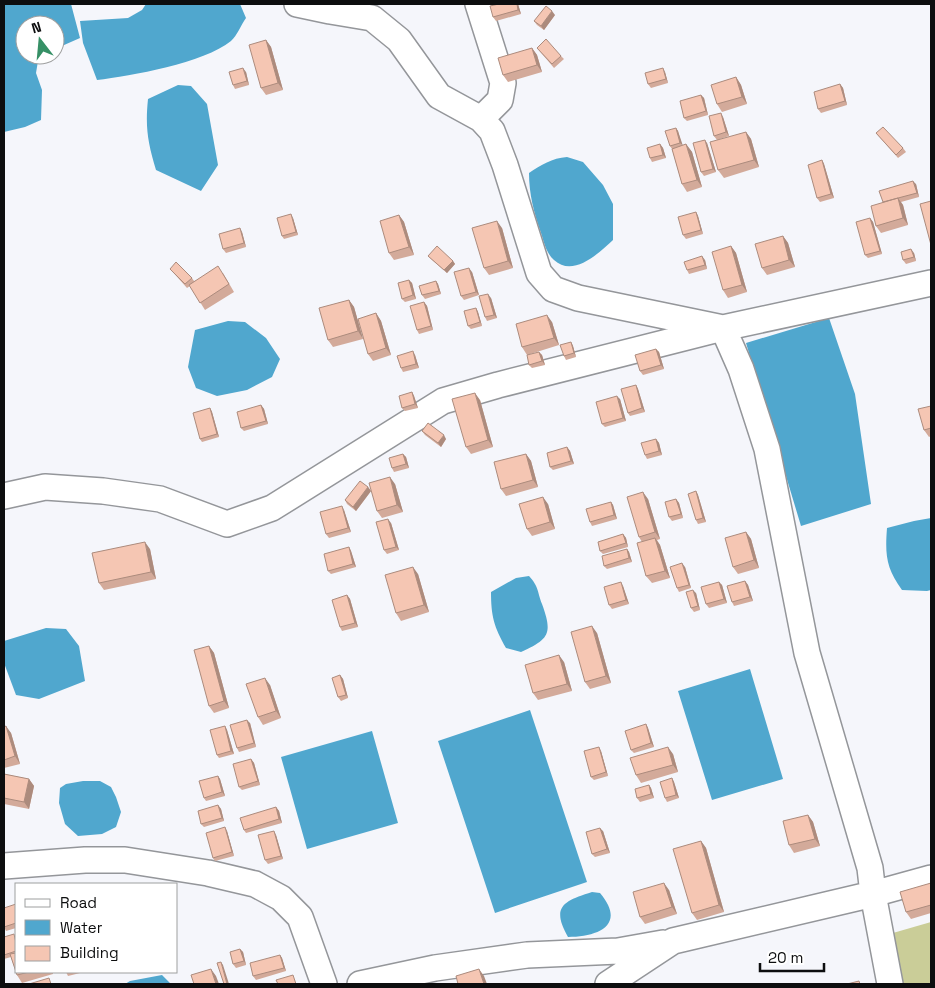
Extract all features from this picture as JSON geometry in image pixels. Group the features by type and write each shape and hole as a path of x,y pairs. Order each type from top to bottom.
{"street":[{"path":"297,4 330,12 372,18 399,40 439,96 481,119 492,131 540,273 553,289 578,298 723,328"},
{"path":"478,4 503,83 500,100 481,119"},
{"path":"4,496 45,487 103,491 160,498 227,524 272,508 443,401 498,385 723,328 931,283"},
{"path":"723,328 740,369 767,449 807,653 870,868 890,984"},
{"path":"4,866 85,860 125,860 208,873 255,884 281,898 300,917 324,984"},
{"path":"360,984 435,968 508,957 618,952 873,894 931,878"},
{"path":"608,984 673,941"}],"green space":[{"path":"931,922 931,984 897,984 886,935"}],"water":[{"path":"4,4 71,4 80,38 65,45 65,15 15,15 15,65 37,65 36,73 42,90 41,120 25,127 4,132"},
{"path":"146,4 240,4 246,18 231,41 203,56 147,72 97,80 83,43 80,21 128,18 142,10"},
{"path":"178,85 191,86 207,104 218,165 201,191 156,170 151,152 147,127 148,99"},
{"path":"567,157 583,162 603,185 613,204 613,240 585,262 569,266 561,265 549,254 532,203 529,173 552,160"},
{"path":"829,318 855,394 871,504 801,526 746,343"},
{"path":"228,321 245,322 266,338 280,359 272,377 247,390 217,396 196,388 188,367 195,330"},
{"path":"931,518 931,590 902,590 893,575 888,561 886,546 887,528"},
{"path":"529,576 535,583 548,629 543,639 521,652 506,648 502,641 494,621 491,592 516,578"},
{"path":"46,628 66,629 79,646 85,681 39,699 16,695 4,663 4,641"},
{"path":"750,669 783,779 712,800 678,691"},
{"path":"530,710 587,882 495,913 438,741"},
{"path":"372,731 398,823 307,849 281,757"},
{"path":"100,781 111,787 121,812 116,827 102,834 78,836 65,824 59,803 60,788 66,784"},
{"path":"592,892 600,893 608,904 611,913 610,921 598,932 568,937 560,919 560,912 567,902"},
{"path":"162,975 171,984 125,984 130,981"}],"building":[{"path":"517,4 518,10 493,17 490,6"},
{"path":"546,6 552,11 541,26 534,21"},
{"path":"546,39 561,56 552,64 537,48"},
{"path":"266,40 278,83 261,88 249,45"},
{"path":"532,48 537,65 503,75 498,58"},
{"path":"243,68 247,81 233,85 229,72"},
{"path":"663,68 666,79 648,84 645,73"},
{"path":"736,77 742,97 717,104 711,85"},
{"path":"840,84 845,101 818,109 814,92"},
{"path":"701,95 706,111 684,118 680,101"},
{"path":"721,113 726,132 714,136 709,116"},
{"path":"883,127 903,148 896,155 876,133"},
{"path":"676,128 680,143 670,146 665,131"},
{"path":"746,132 754,160 718,170 710,142"},
{"path":"705,140 713,169 701,172 693,143"},
{"path":"660,144 663,155 650,158 647,148"},
{"path":"686,144 697,180 682,184 672,149"},
{"path":"822,160 831,194 817,198 808,165"},
{"path":"913,181 917,193 883,202 879,191"},
{"path":"898,198 903,218 876,226 871,206"},
{"path":"931,201 931,245 920,204"},
{"path":"696,212 701,230 683,235 678,217"},
{"path":"291,214 296,232 282,236 277,218"},
{"path":"399,215 409,247 389,253 380,221"},
{"path":"870,218 880,251 865,255 856,222"},
{"path":"497,221 508,261 484,268 472,228"},
{"path":"240,228 244,243 223,249 219,234"},
{"path":"783,236 789,260 762,268 755,244"},
{"path":"437,246 453,261 444,270 428,256"},
{"path":"731,246 742,285 723,290 712,252"},
{"path":"911,249 914,257 903,260 901,252"},
{"path":"702,256 705,265 687,270 684,262"},
{"path":"176,262 192,278 185,284 170,269"},
{"path":"218,266 229,284 200,303 189,285"},
{"path":"469,268 476,292 461,296 454,272"},
{"path":"409,280 413,295 402,299 398,283"},
{"path":"436,281 439,291 422,295 419,286"},
{"path":"488,294 494,315 485,317 479,296"},
{"path":"349,300 358,331 328,340 319,308"},
{"path":"424,302 431,326 417,330 410,306"},
{"path":"476,308 480,322 468,326 464,311"},
{"path":"376,313 386,348 368,354 358,319"},
{"path":"547,315 554,338 522,347 516,324"},
{"path":"571,342 574,353 564,356 560,345"},
{"path":"656,349 661,365 640,371 635,355"},
{"path":"413,351 416,364 401,368 397,356"},
{"path":"539,352 542,361 529,365 527,355"},
{"path":"636,385 642,408 628,413 621,389"},
{"path":"412,392 415,404 402,408 399,396"},
{"path":"475,393 488,440 466,447 452,399"},
{"path":"617,396 623,418 602,424 596,402"},
{"path":"261,405 266,421 241,428 237,412"},
{"path":"931,406 931,428 924,430 918,409"},
{"path":"210,408 217,434 200,439 193,413"},
{"path":"428,423 444,435 438,443 422,431"},
{"path":"656,439 659,451 645,455 641,443"},
{"path":"567,447 571,461 550,467 547,453"},
{"path":"403,454 406,464 392,468 389,458"},
{"path":"526,454 533,480 501,489 494,462"},
{"path":"390,477 397,505 377,511 369,483"},
{"path":"360,481 368,487 353,507 345,500"},
{"path":"696,491 703,518 696,520 688,494"},
{"path":"643,492 655,532 639,537 627,497"},
{"path":"543,497 550,522 527,529 519,504"},
{"path":"676,499 681,514 669,517 665,502"},
{"path":"611,502 614,515 590,522 586,509"},
{"path":"342,506 348,528 326,534 320,512"},
{"path":"388,519 396,547 384,550 376,522"},
{"path":"746,532 754,560 733,567 725,538"},
{"path":"623,534 626,543 600,551 598,542"},
{"path":"655,538 665,571 646,576 637,543"},
{"path":"145,542 151,572 99,583 92,553"},
{"path":"349,547 353,564 328,571 324,554"},
{"path":"627,549 629,558 604,566 602,556"},
{"path":"682,563 689,585 677,588 670,567"},
{"path":"413,567 424,605 396,613 385,575"},
{"path":"745,581 750,597 732,602 727,586"},
{"path":"621,582 626,600 609,605 604,587"},
{"path":"719,582 724,599 706,604 701,587"},
{"path":"693,590 698,606 691,608 686,592"},
{"path":"347,595 355,623 340,627 332,600"},
{"path":"592,626 606,676 585,682 571,632"},
{"path":"209,646 224,701 209,706 194,650"},
{"path":"559,655 567,684 533,693 525,665"},
{"path":"340,675 346,695 338,697 332,678"},
{"path":"265,678 276,711 258,717 246,684"},
{"path":"247,720 254,743 237,748 230,725"},
{"path":"646,724 651,743 631,750 625,731"},
{"path":"6,726 15,756 4,760 4,727"},
{"path":"225,726 231,751 217,755 210,730"},
{"path":"599,747 606,772 591,777 584,751"},
{"path":"668,747 673,765 636,775 630,758"},
{"path":"251,759 258,781 239,787 233,764"},
{"path":"4,774 29,779 24,802 4,798"},
{"path":"218,776 222,792 204,798 199,781"},
{"path":"672,778 676,795 665,798 660,782"},
{"path":"649,785 651,794 637,798 635,789"},
{"path":"218,805 222,818 201,824 198,811"},
{"path":"276,807 279,819 244,830 240,818"},
{"path":"808,815 815,839 789,845 783,821"},
{"path":"225,827 232,852 213,858 206,833"},
{"path":"600,828 607,849 592,854 586,832"},
{"path":"274,831 281,856 265,860 258,835"},
{"path":"701,841 719,905 692,913 673,849"},
{"path":"664,883 672,907 640,917 633,892"},
{"path":"931,883 931,905 906,912 900,892"},
{"path":"15,904 15,923 4,927 4,908"},
{"path":"14,934 15,951 4,955 4,937"},
{"path":"240,949 244,961 233,964 230,952"},
{"path":"15,953 15,969 10,954"},
{"path":"280,955 284,968 253,976 250,963"},
{"path":"221,962 227,984 224,984 217,963"},
{"path":"211,969 216,984 194,984 191,975"},
{"path":"479,969 484,984 458,984 456,976"},
{"path":"293,975 296,984 278,984 276,980"},
{"path":"49,978 51,984 29,984"},
{"path":"859,981 860,984 847,984"}]}
